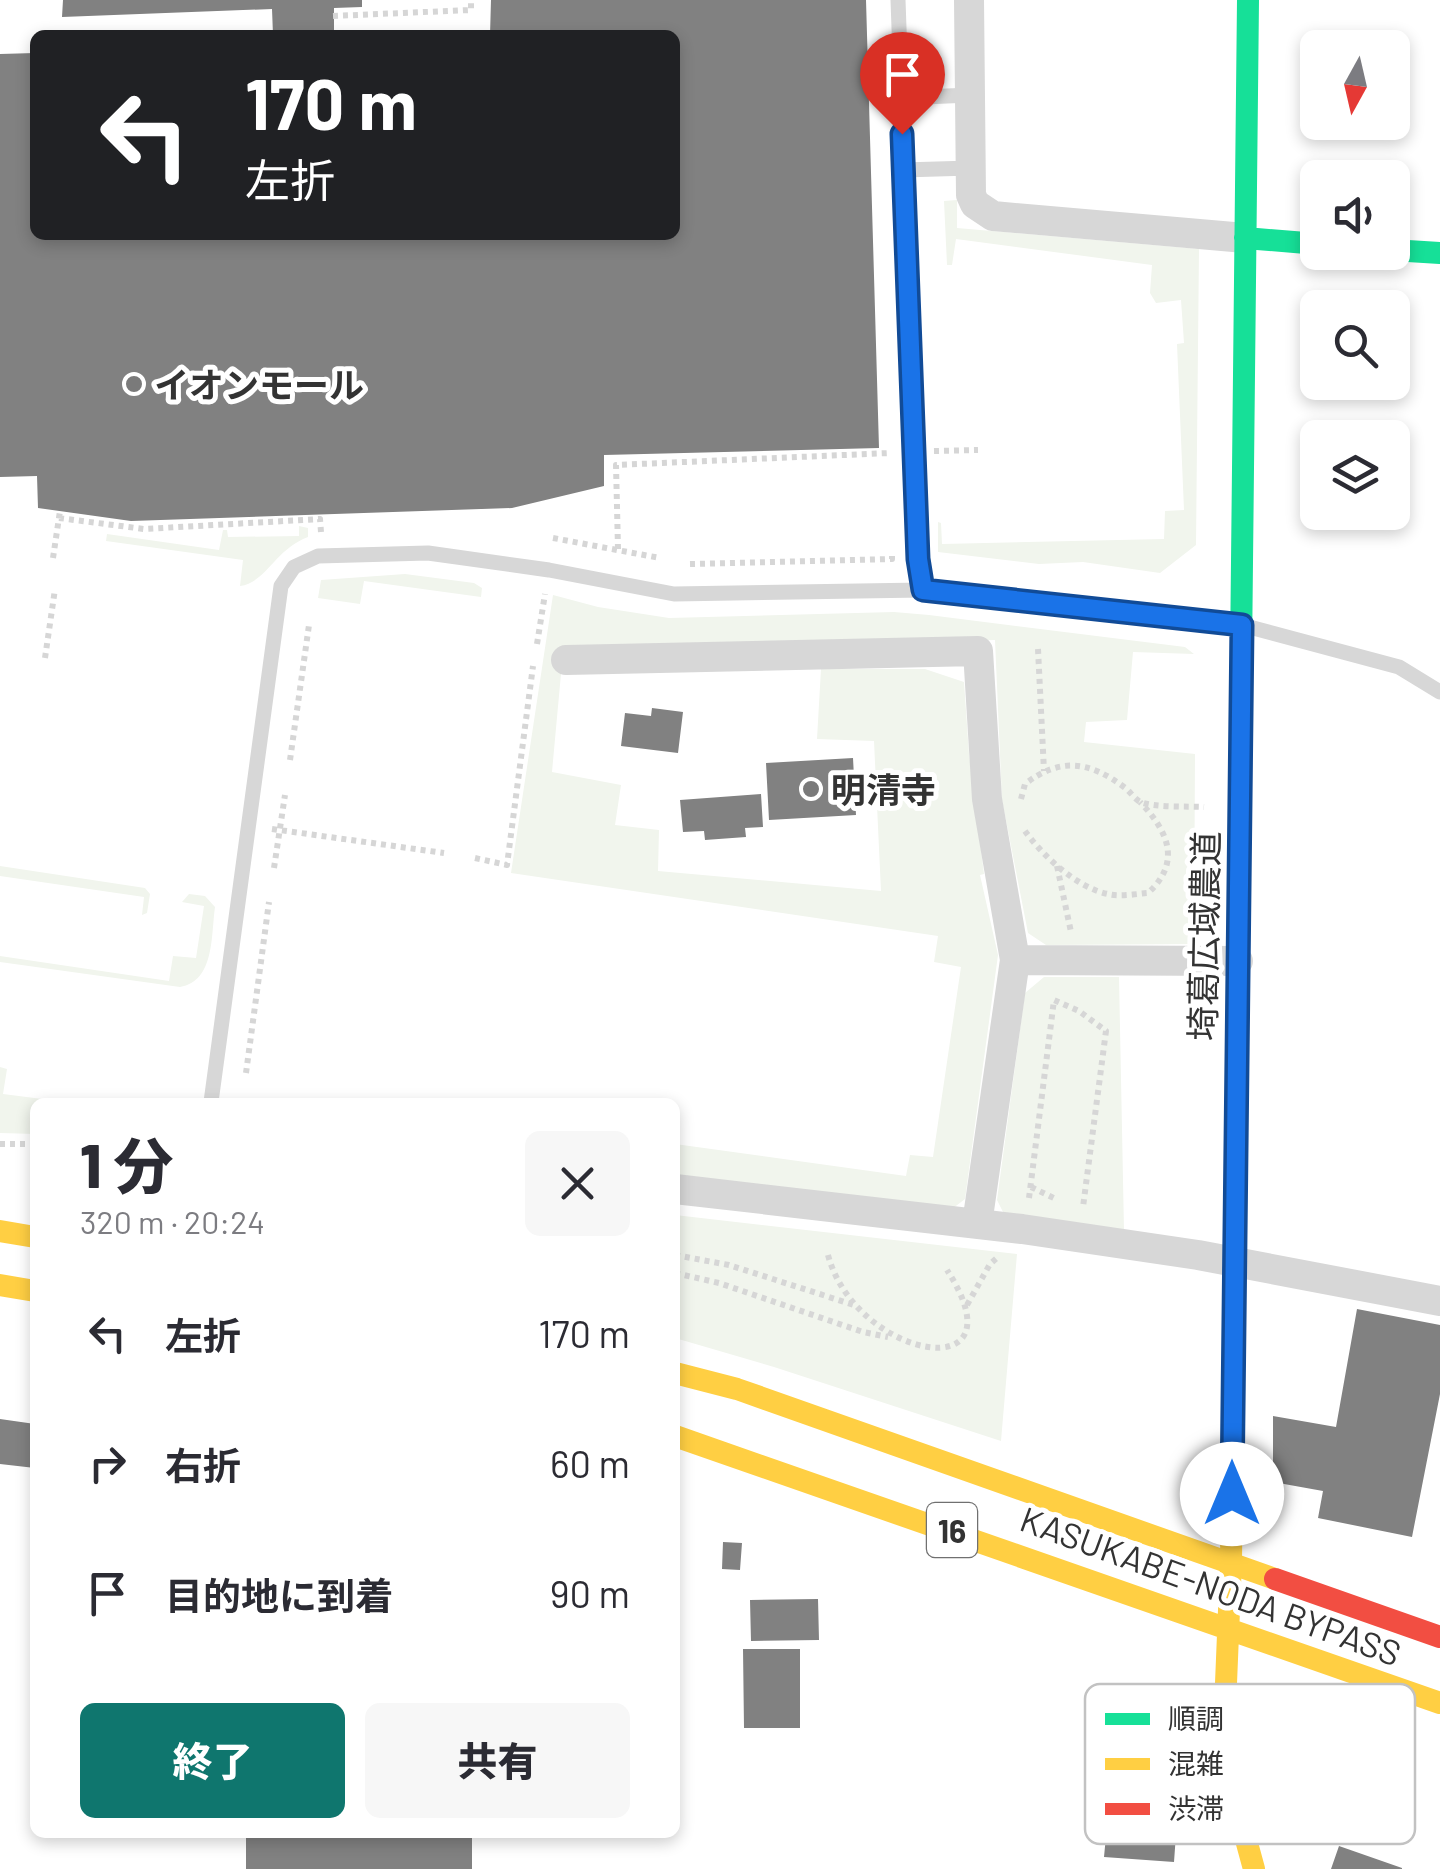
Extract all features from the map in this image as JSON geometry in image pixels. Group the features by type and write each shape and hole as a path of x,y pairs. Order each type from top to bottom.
{"main road":[{"name":"埼葛広域農道","path":"1226,1684 1231,1561 1248,0"},
{"path":"1244,238 1300,243"},
{"path":"1410,251 1440,253"},
{"path":"0,1231 30,1236"},
{"path":"0,1285 30,1290"},
{"name":"KASUKABE-NODA BYPASS","path":"680,1373 1231,1561 1440,1637"},
{"name":"KASUKABE-NODA BYPASS","path":"680,1438 1387,1684"},
{"name":"KASUKABE-NODA BYPASS","path":"1415,1694 1440,1703"},
{"name":"埼葛広域農道","path":"1247,1844 1254,1869"}],"street":[{"path":"969,0 970,195 974,204 993,216 1244,238"},
{"path":"566,660 978,652 987,799 1016,960 977,1224"},
{"path":"1016,960 1238,961"},
{"path":"680,1190 1022,1229 1234,1262 1440,1301"}],"lane":[{"path":"898,0 918,559 923,590"},
{"path":"901,98 970,95"},
{"path":"904,170 971,168"},
{"path":"211,1098 281,586 294,567 318,556 428,553 549,570 674,594 923,590 1242,625 1399,667 1440,692"}],"path":[{"path":"334,16 472,10 471,0"},
{"path":"933,451 978,450"},
{"path":"618,549 616,465 891,453"},
{"path":"53,558 60,514 144,529 320,519 321,538"},
{"path":"553,538 660,558"},
{"path":"690,564 892,559"},
{"path":"45,658 55,589"},
{"path":"536,645 545,594"},
{"path":"290,760 308,625"},
{"path":"1038,650 1044,771"},
{"path":"475,858 507,865 534,662"},
{"path":"1020,808 1024,784 1056,765 1079,765 1108,776 1160,822 1168,860 1163,879 1148,892 1106,894 1056,865 1023,828"},
{"path":"274,868 285,794"},
{"path":"1140,802 1205,807"},
{"path":"266,828 444,853"},
{"path":"1056,865 1076,961"},
{"path":"246,1073 269,902"},
{"path":"1022,1229 1032,1187 1054,1000 1079,1011 1106,1031 1082,1212 1032,1187"},
{"path":"0,1144 30,1144"},
{"path":"828,1255 832,1270 855,1306 884,1332 918,1346 952,1346 963,1339 968,1326 967,1306 947,1270"},
{"path":"680,1256 729,1265 855,1306"},
{"path":"967,1306 990,1264"},
{"path":"680,1274 765,1297 863,1332 899,1339"}],"shaded area":[{"path":"957,200 957,228 1199,249 1196,545 1160,573 1083,562 1039,564 938,552 938,522 942,544 1164,539 1165,511 1184,510 1177,344 1184,343 1181,300 1156,303 1150,293 1152,265 956,239 952,265 947,265 944,201"},
{"path":"299,526 308,528 308,537 287,550 257,578 240,586 243,560 106,541 107,534 219,550 223,530 227,530 228,537 299,536"},
{"path":"405,574 474,583 482,588 481,597 364,581 360,604 318,598 321,580"},
{"path":"553,595 598,607 669,618 894,612 929,615 1185,647 1194,654 1133,652 1127,720 1086,722 1084,742 1195,754 1194,944 1046,945 1028,933 1002,800 995,640 563,652 552,772 621,785 615,825 659,830 658,871 881,891 874,741 817,739 821,669 925,669 964,682 984,874 980,875 998,955 965,1199 952,1209 680,1178 680,1145 906,1176 910,1155 933,1157 961,967 934,962 938,936 511,873"},
{"path":"0,866 145,888 150,894 147,913 142,915 144,897 0,876"},
{"path":"189,894 205,896 215,907 205,966 200,976 180,987 0,962 0,956 169,981 173,956 196,958 204,906 182,902"},
{"path":"1044,977 1119,977 1124,1230 1004,1214 997,1200 1025,993"},
{"path":"0,1067 7,1069 3,1094 34,1098 30,1098 30,1134 0,1133"},
{"path":"680,1216 1017,1254 1001,1441 680,1339"}],"building":[{"path":"63,0 362,0 362,7 334,8 334,30 273,30 272,9 62,17"},
{"path":"491,0 866,0 879,448 604,455 604,486 512,508 131,521 38,508 37,476 0,477 0,54 30,53 30,240 680,240 680,30 490,30"},
{"path":"652,708 683,712 678,753 621,746 625,713 651,716"},
{"name":"明清寺","path":"853,758 856,815 769,820 766,763"},
{"path":"761,794 763,827 745,828 746,837 705,840 704,831 683,832 680,800"},
{"path":"1357,1309 1440,1325 1440,1394 1412,1537 1318,1518 1323,1491 1273,1482 1273,1416 1336,1427"},
{"path":"0,1419 30,1423 30,1467 0,1464"},
{"path":"723,1542 742,1543 740,1570 722,1569"},
{"path":"818,1599 819,1640 751,1641 750,1600"},
{"path":"743,1649 800,1649 800,1728 744,1728"},
{"path":"246,1838 472,1838 472,1869 246,1869"},
{"path":"1105,1844 1175,1844 1174,1862 1104,1857"},
{"path":"1339,1846 1402,1868 1402,1869 1331,1869"}],"traffic: fast":[{"path":"1237,1030 1248,0"},
{"path":"1245,238 1300,243"},
{"path":"1410,251 1440,253"}],"traffic: slow":[{"path":"1226,1684 1237,1030"},
{"path":"0,1231 30,1236"},
{"path":"0,1285 30,1290"},
{"path":"680,1374 737,1389 1275,1579"},
{"path":"680,1438 1386,1684"},
{"path":"1415,1694 1440,1703"},
{"path":"1247,1844 1254,1869"}],"traffic: jam":[{"path":"1275,1579 1440,1637"}],"place":[{"name":"イオンモール","path":"134,384"},
{"name":"明清寺","path":"811,789"}],"route":[{"path":"902,134 918,559 923,590 1242,625 1232,1494"}]}
